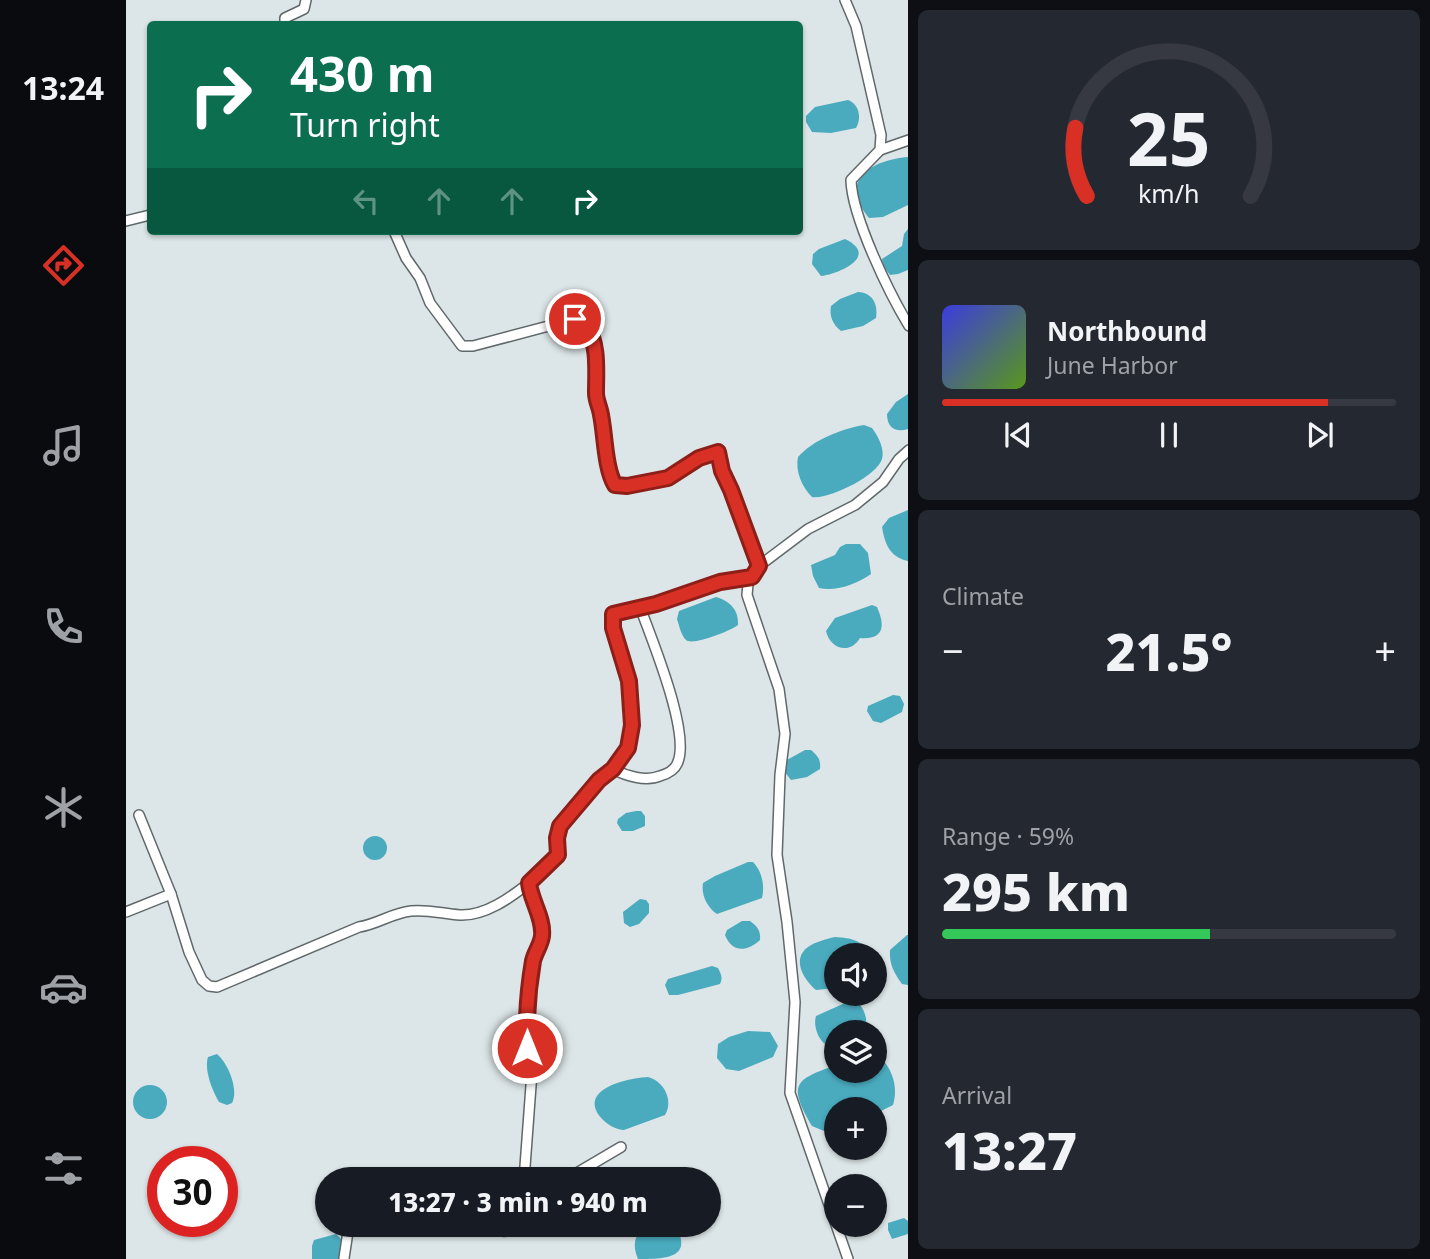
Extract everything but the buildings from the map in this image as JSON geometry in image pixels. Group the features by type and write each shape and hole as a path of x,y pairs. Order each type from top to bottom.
{"street":[{"path":"285,21 285,18 304,9 306,0"},
{"path":"845,0 856,26 878,118 880,150"},
{"path":"908,140 880,150 851,180 851,189 864,232 908,326"},
{"path":"126,221 147,216"},
{"path":"396,235 406,258 420,278 430,303 462,346 473,346 575,319 586,324 593,339 598,367 596,397 615,485 627,486 668,478 699,458 718,452 722,471 759,566"},
{"path":"848,1259 790,1093 795,1002 777,855 785,734 779,689 747,595 748,584 759,566 808,529 855,505 883,482 908,450"},
{"path":"139,815 171,894 189,952 202,980 209,986 216,987 394,914 430,910 462,915 493,907 529,883 558,855 557,838 560,826 599,780 613,769 628,748 632,725 629,681 611,619 616,612 720,582 752,577"},
{"path":"613,769 638,778 656,778 671,772 678,762 680,731 640,607"},
{"path":"525,1167 532,1072 527,1048 527,1005 534,959 542,938 529,883"},
{"path":"126,912 171,894"},
{"path":"587,1167 621,1147"},
{"path":"344,1258 347,1237"}],"water":[{"path":"848,100 855,105 858,112 856,128 831,133 812,132 806,122 806,116 815,107"},
{"path":"908,157 908,205 883,217 869,218 860,205 857,193 863,174 882,162"},
{"path":"908,229 908,270 890,275 883,266 882,259 902,246 904,234"},
{"path":"845,239 855,245 859,252 858,258 846,268 821,276 812,264 813,254"},
{"path":"858,292 871,297 876,308 876,318 863,326 841,331 832,320 831,306"},
{"path":"908,394 908,429 896,430 890,426 887,414 896,402"},
{"path":"864,425 872,428 883,451 878,466 851,486 829,495 812,497 800,478 798,457 811,445 828,436"},
{"path":"908,510 908,561 897,557 889,549 882,527 889,518"},
{"path":"860,544 868,553 871,574 846,586 819,588 811,565 835,555 840,547"},
{"path":"716,597 733,607 738,625 703,639 686,640 677,619 679,611"},
{"path":"872,605 877,607 881,620 878,634 860,638 851,647 836,646 826,631 835,618"},
{"path":"893,695 900,696 904,704 902,712 881,723 873,721 867,711 868,706"},
{"path":"805,750 811,750 817,756 820,769 807,777 791,780 784,771 785,761"},
{"path":"641,811 645,816 645,826 633,831 622,831 617,823 618,819 626,813"},
{"path":"375,836 383,840 387,848 383,856 375,860 367,856 363,848 367,840"},
{"path":"753,862 761,874 762,898 717,914 706,900 703,883"},
{"path":"640,899 649,904 649,913 639,924 630,927 624,923 623,912"},
{"path":"742,921 750,921 755,925 760,940 750,947 740,949 732,945 725,935 727,930"},
{"path":"907,935 908,985 902,984 897,976 890,955 890,950"},
{"path":"835,937 859,943 824,943 824,989 816,990 801,969 800,957 811,945"},
{"path":"712,966 720,972 720,984 669,995 665,985 668,979"},
{"path":"838,1006 860,1006 866,1020 824,1020 824,1043 817,1031 816,1016"},
{"path":"748,1031 770,1032 778,1046 773,1057 739,1071 726,1069 717,1058 718,1044"},
{"path":"217,1054 228,1070 233,1084 234,1098 232,1103 227,1105 219,1102 208,1074 208,1057"},
{"path":"887,1066 893,1077 893,1105 887,1108 887,1097 824,1097 824,1131 812,1126 800,1101 799,1085 811,1075 824,1070 824,1083 887,1083"},
{"path":"648,1077 659,1083 666,1092 668,1110 665,1115 624,1130 612,1127 597,1113 595,1101 601,1091 620,1082"},
{"path":"150,1085 162,1090 167,1102 162,1114 150,1119 138,1114 133,1102 138,1090"},
{"path":"904,1218 908,1221 908,1234 892,1239 888,1223"},
{"path":"339,1237 342,1240 341,1259 312,1259 314,1240"},
{"path":"637,1237 680,1237 681,1245 679,1251 673,1255 638,1259"}],"route":[{"path":"527,1048 530,982 534,959 542,938 529,883 558,855 557,838 560,826 599,780 613,769 628,748 632,725 629,681 613,628 613,614 656,604 727,580 752,577 759,566 722,471 718,452 699,458 668,478 627,486 615,485 596,397 598,367 593,339 586,324 575,319"}]}
